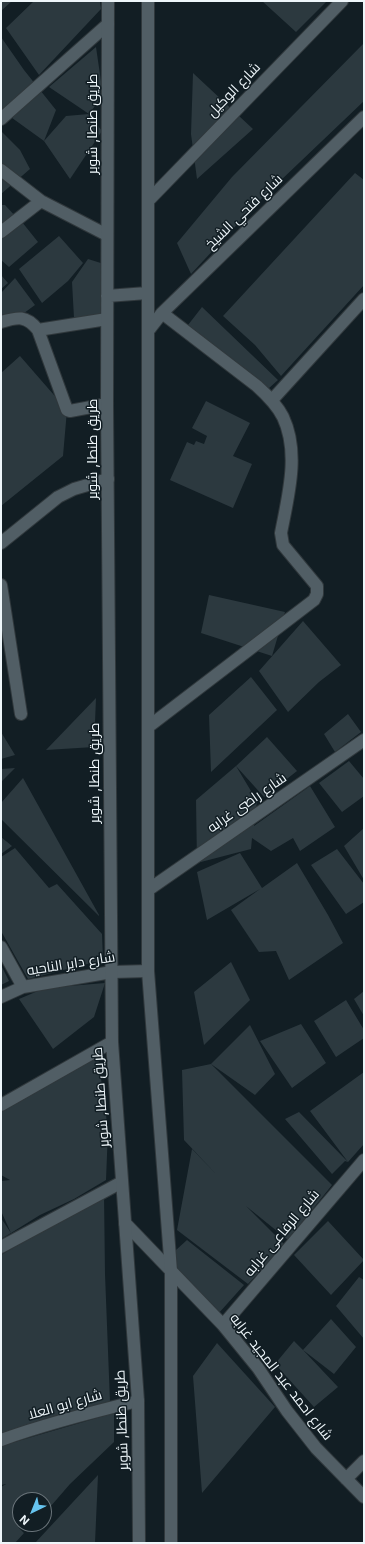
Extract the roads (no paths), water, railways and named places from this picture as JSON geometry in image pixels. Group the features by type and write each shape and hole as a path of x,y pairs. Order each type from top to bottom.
{"street":[{"name":"طريق طنطا, شوبر","path":"108,1 107,404 112,1042 138,1401 139,1543"},
{"path":"148,1 148,971 171,1271 171,1543"},
{"name":"شارع الوكيل","path":"148,201 342,1"},
{"path":"1,119 108,24"},
{"name":"شارع فتحي الشيخ","path":"148,331 162,313 364,117"},
{"path":"1,170 41,200 107,235"},
{"path":"1,232 41,200"},
{"path":"107,296 147,293"},
{"path":"272,400 363,303"},
{"path":"148,726 314,600 317,594 317,586 283,545 281,533 292,454 290,435 283,416 272,400 257,386 162,313"},
{"path":"1,322 11,318 19,318 27,320 38,330 67,410 70,411 107,404"},
{"path":"38,330 108,319"},
{"path":"1,543 58,497 74,489 108,479"},
{"path":"1,585 21,714"},
{"name":"شارع راضى غرابه","path":"148,890 364,740"},
{"path":"1,947 23,987"},
{"name":"شارع داير الناحيه","path":"1,997 23,987 112,972 148,971"},
{"path":"1,1105 112,1042"},
{"name":"شارع الرفاعى غرابه","path":"223,1325 364,1160"},
{"path":"1,1247 122,1182"},
{"name":"شارع احمد عبد المجيد غرابه","path":"125,1223 223,1325 258,1368 287,1411 316,1448 364,1497"},
{"name":"شارع ابو العلا","path":"1,1440 70,1418 138,1401"},
{"path":"346,1479 364,1460"}]}
